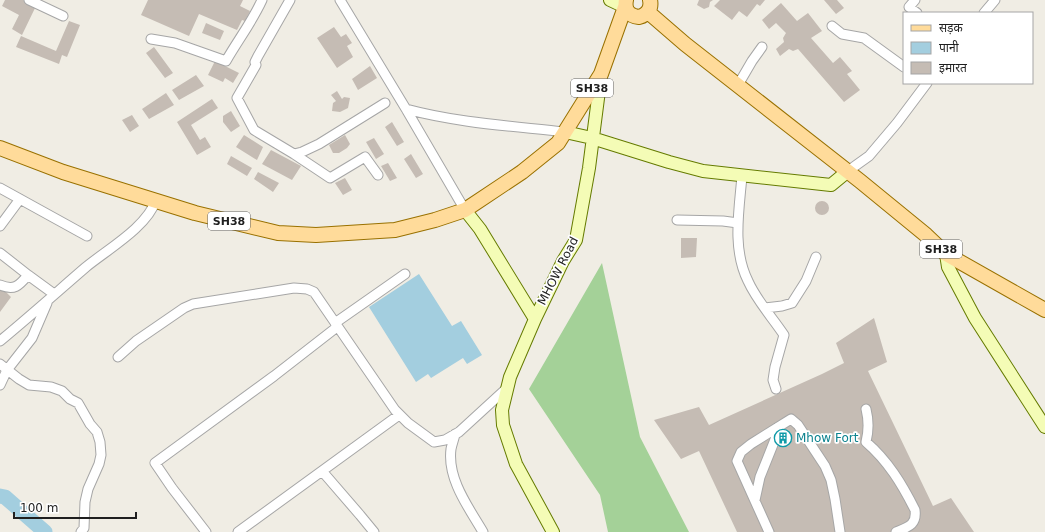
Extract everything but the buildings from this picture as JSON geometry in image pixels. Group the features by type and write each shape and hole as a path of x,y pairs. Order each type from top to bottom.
{"main road":[{"name":"SH38","path":"626,3 629,13 632,15 645,9"},
{"name":"SH38","path":"0,148 63,172 196,213 278,233 316,235 395,230 435,220 465,210 522,172 558,143 601,74 626,3"},
{"name":"SH38","path":"614,40 630,27 645,9"},
{"name":"SH38","path":"645,9 685,44 848,171 926,235 946,254 1045,310"}],"street":[{"path":"29,0 63,16"},
{"path":"151,39 175,43 226,61 240,36 253,18 262,0"},
{"path":"290,0 258,56 255,62 256,65 236,98 254,130 330,178 365,157 378,175"},
{"path":"340,0 465,210 480,229 535,319"},
{"path":"610,0 626,3"},
{"path":"915,0 909,7 916,12"},
{"path":"985,12 994,0"},
{"path":"832,26 842,34 864,38 903,66"},
{"path":"738,85 762,47"},
{"name":"MHOW Road","path":"553,532 516,464 507,441 503,425 502,410 510,377 535,319 563,261 576,240 589,168 601,74"},
{"path":"406,109 435,116 481,123 565,132 592,138 702,171 831,184 869,156 897,124 926,84"},
{"path":"294,154 319,144 385,103"},
{"path":"742,176 738,223 739,249 742,266 748,282 784,335 774,373 773,380 776,389"},
{"path":"0,188 87,236"},
{"path":"0,226 20,199"},
{"path":"0,341 97,259 138,227 154,209 156,200"},
{"path":"677,220 723,221 738,223"},
{"path":"0,253 28,275 51,297"},
{"path":"946,254 948,267 975,318 1045,427"},
{"path":"765,308 792,303 806,281 816,257"},
{"path":"206,532 155,463 274,376 336,325 405,274"},
{"path":"0,285 8,288 15,287 28,275"},
{"path":"118,357 136,341 184,308 193,304 294,288 307,289 314,292 388,402 399,414 434,442 445,440 455,434 506,393"},
{"path":"0,385 3,367 32,338 51,297"},
{"path":"3,367 28,385 51,387 62,391 70,399 78,402 90,424 97,432 100,442 100,464 88,489 85,502 84,528 81,532"},
{"path":"866,409 869,422 866,442 878,452 895,473 915,510 916,516 910,525 896,532"},
{"path":"238,532 399,414"},
{"path":"769,532 737,461 741,452 751,444 791,419 798,425 825,466 831,480 836,499 840,532"},
{"path":"755,500 760,477 776,437 778,427"},
{"path":"455,434 451,449 453,471 463,497 483,532"},
{"path":"322,471 374,532"}],"green space":[{"path":"602,263 640,437 689,532 608,532 600,495 529,389"}],"water":[{"path":"419,274 452,326 461,321 482,355 467,364 463,358 431,378 428,374 416,382 369,307"}],"waterway":[{"path":"0,496 5,497 45,532"}],"place":[{"name":"Mhow Fort","path":"783,438"}]}
